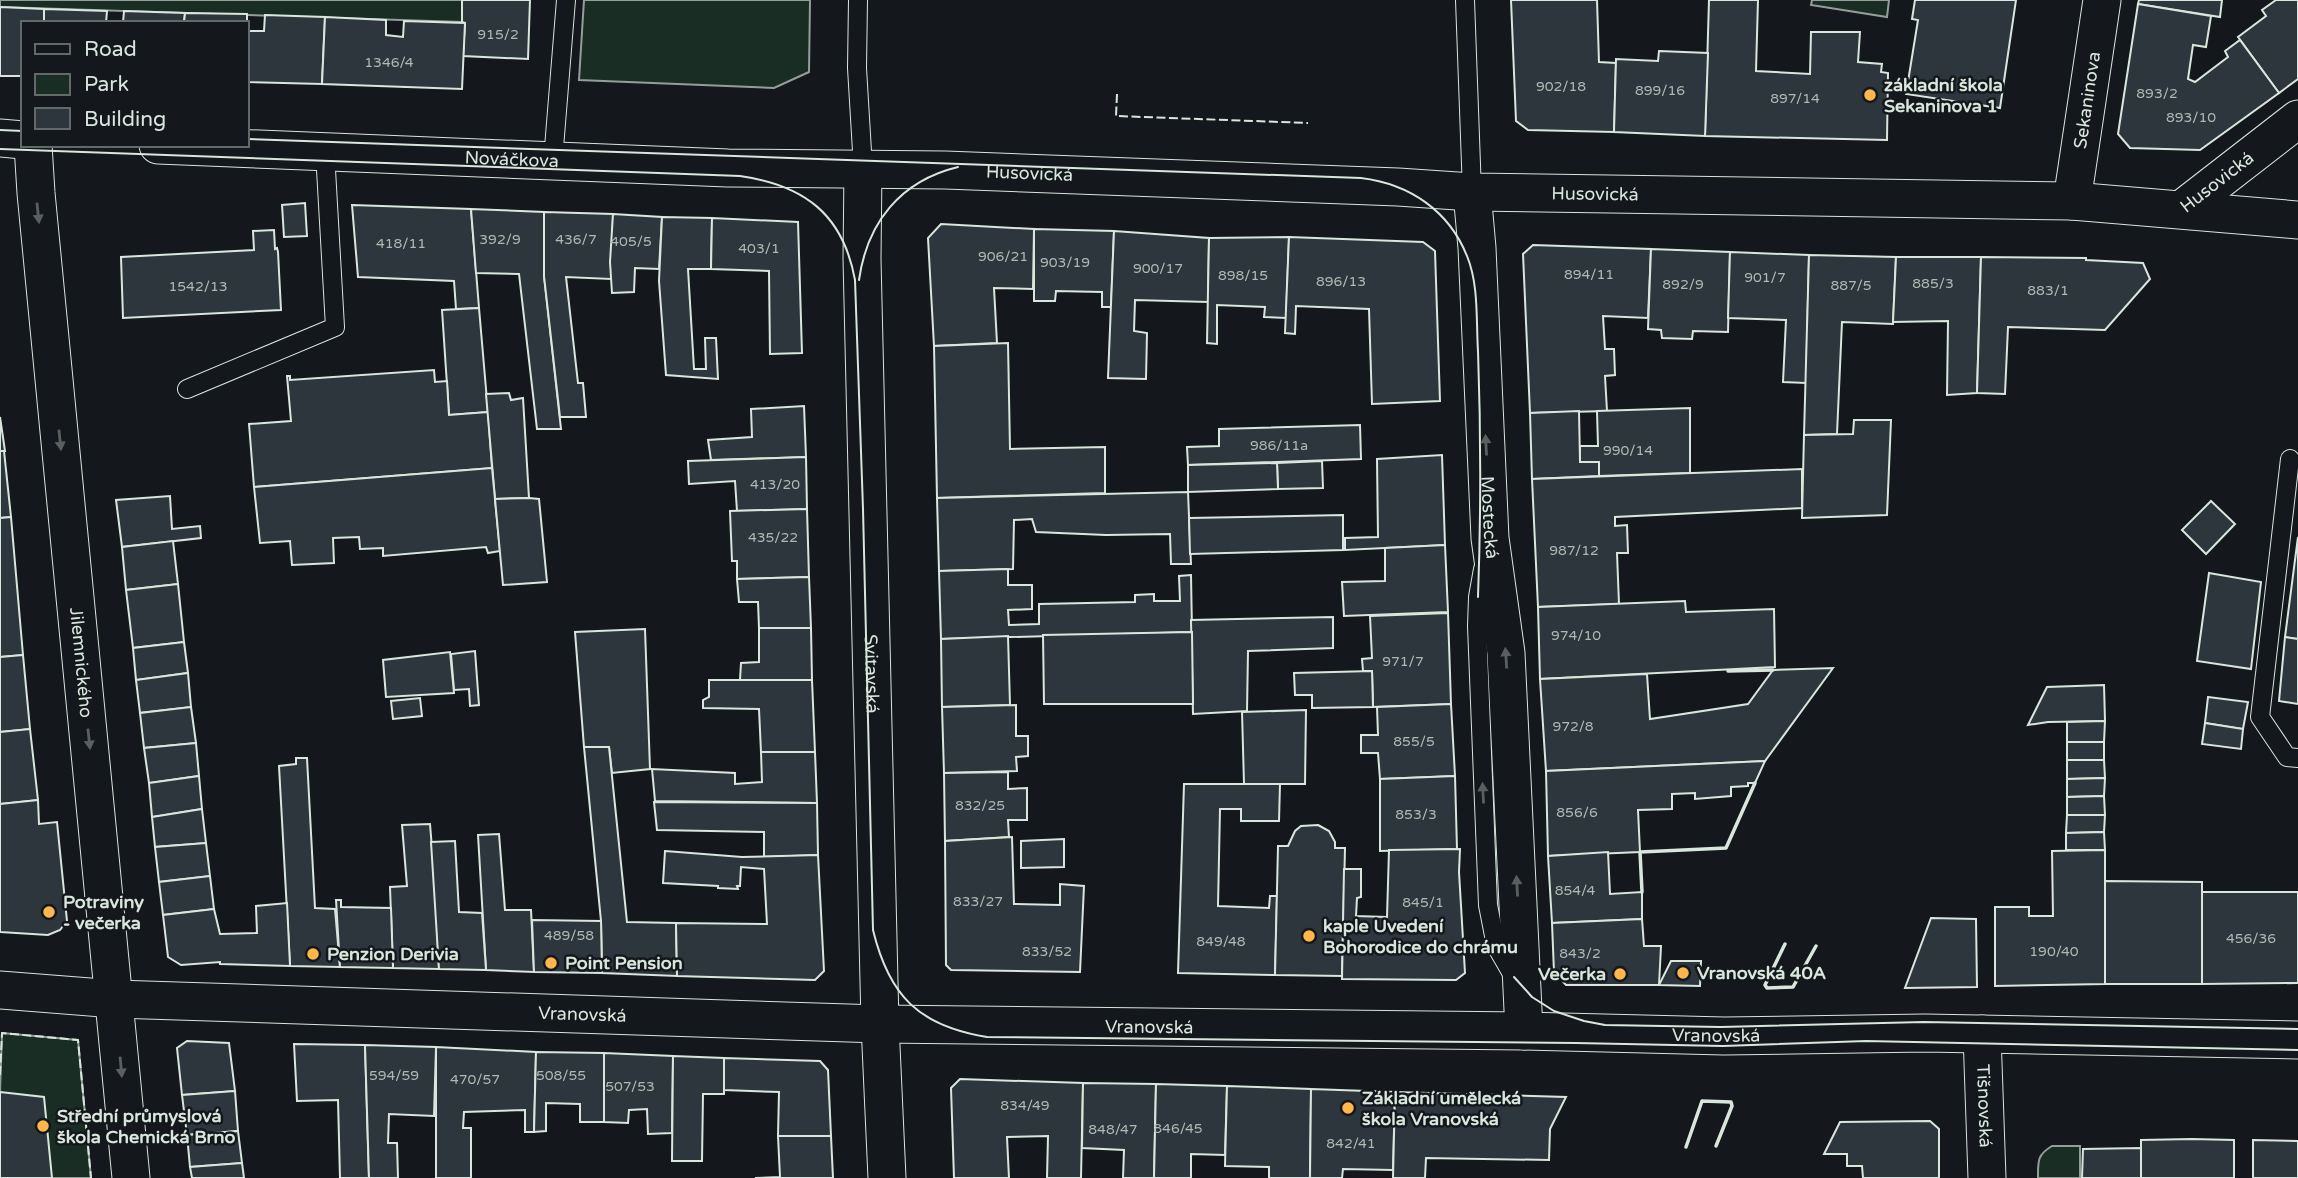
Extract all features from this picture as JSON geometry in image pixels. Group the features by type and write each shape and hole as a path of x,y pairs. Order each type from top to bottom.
{"street":[{"name":"Sekaninova","path":"2072,201 2102,0"},
{"name":"Husovická","path":"863,169 1398,187 1472,192 2072,201 2182,209 2298,119"},
{"path":"0,138 21,140"},
{"name":"Jilemnického","path":"33,147 131,1178"},
{"name":"Nováčkova","path":"206,147 728,167 863,169"},
{"name":"Svitavská","path":"863,169 863,287 880,1024 887,1178"},
{"name":"Mostecká","path":"1472,192 1490,538 1506,653 1524,1017"},
{"path":"2182,209 2298,220"},
{"name":"Vranovská","path":"0,990 115,999 880,1024 1524,1017 1724,1036 1867,1032 2298,1040"},
{"name":"Tišnovská","path":"1982,1034 1987,1178"}],"lane":[{"path":"553,160 566,0"},
{"path":"858,0 857,68 863,169"},
{"name":"Mostecká","path":"1465,0 1472,192"},
{"path":"187,389 335,327 325,152"},
{"path":"2290,459 2260,717 2287,757 2298,758"}],"green space":[{"path":"0,0 462,0 462,22 0,7"},
{"path":"584,0 810,0 809,72 774,88 579,80"},
{"path":"1812,0 1889,0 1887,17 1811,5"},
{"name":"Střední průmyslová škola Chemická Brno","path":"2,1033 78,1040 91,1178 52,1178 0,1092"},
{"path":"2052,1146 2080,1146 2080,1178 2038,1178 2039,1159 2043,1152"}],"building":[{"path":"462,0 530,0 528,59 463,56 465,23 462,22"},
{"path":"1511,0 1597,0 1599,62 1616,63 1614,132 1528,130 1516,121"},
{"path":"1709,0 1758,0 1756,71 1810,74 1811,32 1860,32 1858,62 1882,64 1881,72 1888,73 1887,140 1705,136"},
{"path":"1915,0 2016,0 2000,108 1906,94 1918,20 1912,19"},
{"path":"2139,0 2222,0 2220,17 2138,4"},
{"path":"2276,0 2298,0 2298,79 2279,93 2238,37 2266,16 2262,10"},
{"path":"2138,4 2211,16 2206,47 2193,45 2188,79 2195,82 2228,57 2225,51 2240,40 2279,93 2200,150 2130,148 2118,134"},
{"path":"0,7 44,9 44,21 21,21 21,76 0,76"},
{"path":"44,9 107,11 106,21 44,21"},
{"path":"124,11 185,13 184,21 123,21"},
{"path":"185,13 247,14 247,21 184,21"},
{"path":"265,15 325,17 322,84 248,82 248,31 264,31"},
{"path":"325,17 386,20 386,35 403,37 404,21 465,23 462,89 322,84"},
{"path":"1659,51 1708,53 1705,136 1614,132 1616,59 1658,61"},
{"path":"305,203 307,236 284,237 282,205"},
{"path":"352,205 471,209 479,308 456,309 454,281 358,277"},
{"path":"471,209 544,212 544,276 561,429 537,429 519,274 476,273"},
{"path":"544,212 613,214 611,279 566,277 578,383 583,383 586,417 560,417 544,276"},
{"path":"613,214 662,217 659,269 635,268 634,292 612,293 610,262"},
{"path":"662,217 712,218 711,269 688,269 694,369 706,369 705,338 716,338 718,379 666,375 659,281"},
{"path":"712,218 798,222 802,353 770,354 769,271 711,269"},
{"path":"941,224 1034,229 1033,289 994,288 997,343 934,346 928,238"},
{"path":"1034,229 1114,231 1111,307 1102,307 1102,292 1056,291 1055,301 1034,301"},
{"path":"274,230 281,310 123,318 121,257 254,250 253,231"},
{"path":"1114,231 1209,238 1208,302 1135,300 1134,331 1147,333 1146,379 1108,378"},
{"path":"1289,237 1286,318 1264,317 1265,307 1217,305 1217,344 1207,343 1209,238"},
{"path":"1289,237 1423,242 1435,251 1440,401 1372,404 1369,309 1296,306 1295,334 1285,333"},
{"path":"1533,245 1651,249 1648,318 1603,316 1605,349 1614,349 1615,375 1605,376 1607,411 1530,413 1523,254"},
{"path":"1651,249 1730,252 1728,332 1693,331 1692,339 1662,338 1661,330 1648,329"},
{"path":"1730,252 1809,255 1806,383 1783,382 1786,320 1728,318"},
{"path":"1809,255 1896,257 1893,324 1842,322 1837,434 1804,435"},
{"path":"1896,257 1981,257 1977,393 1947,395 1948,321 1893,322"},
{"path":"1981,257 2086,258 2143,263 2150,279 2105,330 2008,327 2005,394 1977,393"},
{"path":"479,308 488,412 449,415 442,310"},
{"path":"1008,343 1010,449 1105,447 1105,493 937,498 934,346"},
{"path":"434,370 435,382 447,381 449,415 488,412 492,468 254,487 249,424 291,421 287,376 290,376 290,380"},
{"path":"509,393 511,400 523,398 529,498 495,499 486,394"},
{"path":"804,406 806,457 711,460 708,440 752,437 751,409"},
{"path":"1690,408 1690,473 1599,476 1599,462 1580,462 1580,446 1598,446 1597,411"},
{"path":"1579,411 1580,462 1599,462 1599,476 1532,479 1530,413"},
{"path":"0,417 5,451 0,451"},
{"path":"1854,420 1891,420 1887,515 1802,518 1804,435 1853,434"},
{"path":"1360,425 1361,459 1188,465 1187,447 1219,446 1219,429"},
{"path":"0,451 4,451 11,517 0,518"},
{"path":"1442,455 1445,545 1345,550 1345,538 1378,537 1377,459"},
{"path":"806,457 807,509 737,511 735,481 689,484 688,461"},
{"path":"1322,461 1323,488 1278,489 1277,463"},
{"path":"1277,463 1278,489 1188,492 1188,465"},
{"path":"492,468 500,551 488,553 486,547 383,556 383,548 360,549 359,537 333,538 334,563 292,565 290,541 260,543 254,487"},
{"path":"1802,469 1802,508 1615,517 1615,526 1627,525 1628,553 1617,553 1619,604 1538,607 1532,479"},
{"path":"1188,492 1191,564 1171,564 1170,534 1036,532 1032,519 1014,520 1013,569 939,571 937,498"},
{"path":"170,496 172,529 200,526 201,538 122,547 116,500"},
{"path":"495,499 539,499 547,582 503,585"},
{"path":"2211,501 2235,524 2206,554 2182,530"},
{"path":"807,509 809,577 737,579 737,561 732,561 730,511"},
{"path":"1343,515 1343,550 1190,554 1189,518"},
{"path":"11,517 23,655 0,657 0,518"},
{"path":"2298,537 2298,639 2285,637"},
{"path":"173,541 178,584 126,590 122,547"},
{"path":"1445,545 1448,612 1344,616 1342,582 1385,581 1385,548"},
{"path":"1008,569 1008,585 1032,585 1032,609 1008,610 1009,625 1039,624 1039,604 1135,602 1135,595 1154,594 1154,601 1180,601 1179,576 1191,575 1192,632 941,639 939,571"},
{"path":"2209,573 2261,582 2251,669 2197,661"},
{"path":"809,577 811,628 759,628 758,602 739,602 737,579"},
{"path":"178,584 184,642 133,648 126,590"},
{"path":"1685,601 1686,612 1774,609 1775,667 1540,679 1538,607"},
{"path":"1448,613 1451,704 1373,707 1372,671 1363,671 1362,659 1372,658 1370,616"},
{"path":"1333,617 1333,648 1248,651 1247,711 1193,714 1191,620"},
{"path":"759,628 811,628 812,680 740,680 741,663 759,662"},
{"path":"645,629 650,769 612,773 609,747 584,747 575,632"},
{"path":"1192,632 1193,704 1044,704 1043,635"},
{"path":"1008,636 1010,705 942,707 941,639"},
{"path":"2285,637 2298,639 2298,704 2279,701"},
{"path":"184,642 188,673 136,680 133,648"},
{"path":"475,651 479,705 470,706 469,689 454,690 451,654"},
{"path":"450,652 454,693 386,697 383,660"},
{"path":"23,655 30,729 0,732 0,657"},
{"path":"1833,668 1765,761 1546,771 1540,679 1647,674 1650,719 1748,704 1773,670"},
{"path":"1372,671 1373,707 1312,708 1312,695 1295,695 1294,673"},
{"path":"188,673 191,707 140,713 136,680"},
{"path":"709,680 812,680 815,752 761,752 759,709 703,708 703,700 709,697"},
{"path":"2104,685 2105,721 2028,725 2047,687"},
{"path":"2208,697 2248,702 2243,729 2205,723"},
{"path":"420,698 422,716 393,719 391,701"},
{"path":"1451,704 1455,776 1380,779 1378,753 1361,753 1361,735 1378,735 1377,707"},
{"path":"1016,705 1016,736 1028,736 1028,756 1016,757 1017,771 944,773 942,707"},
{"path":"191,707 196,743 144,748 140,713"},
{"path":"1306,710 1305,784 1244,784 1242,712"},
{"path":"2105,721 2104,742 2067,742 2067,722"},
{"path":"2205,723 2243,729 2241,749 2202,744"},
{"path":"30,729 38,800 0,804 0,732"},
{"path":"2067,742 2104,742 2104,760 2067,760"},
{"path":"196,743 199,776 149,783 144,748"},
{"path":"584,747 609,747 627,922 676,923 677,976 602,973 601,921"},
{"path":"761,752 815,752 817,803 655,801 652,769 735,773 735,784 762,782"},
{"path":"296,758 307,758 315,908 335,909 340,967 290,966 279,766 296,764"},
{"path":"2067,760 2104,760 2105,778 2067,779"},
{"path":"1765,761 1755,783 1731,787 1731,796 1695,799 1695,793 1672,794 1672,809 1638,810 1640,852 1548,856 1546,771"},
{"path":"1008,772 1008,789 1027,788 1027,820 1008,820 1009,837 945,841 944,773"},
{"path":"199,776 202,809 152,817 149,783"},
{"path":"1455,776 1457,849 1380,851 1380,779"},
{"path":"2105,778 2104,796 2067,797 2067,779"},
{"path":"1184,784 1280,784 1279,821 1241,821 1241,809 1220,809 1218,906 1269,908 1270,896 1277,896 1275,975 1178,973"},
{"path":"2104,796 2105,815 2067,815 2067,797"},
{"path":"38,800 39,824 57,822 67,921 60,930 48,935 0,932 0,804"},
{"path":"654,802 817,803 818,855 764,857 764,832 657,830"},
{"path":"202,809 206,843 155,847 152,817"},
{"path":"2067,815 2105,815 2104,832 2066,833"},
{"path":"430,824 439,969 393,968 390,887 407,886 402,825"},
{"name":"kaple Uvedení Bohorodice do chrámu","path":"1318,825 1329,831 1335,848 1345,848 1342,976 1275,975 1278,846 1288,846 1295,831 1301,826"},
{"path":"2104,832 2105,850 2066,850 2066,833"},
{"path":"499,834 505,910 531,910 534,972 486,970 478,835"},
{"path":"1012,837 1014,904 1060,905 1060,884 1084,886 1080,972 951,970 946,965 945,841"},
{"path":"1064,839 1064,867 1021,868 1021,841"},
{"path":"455,841 459,912 482,913 486,970 439,969 431,842"},
{"path":"206,843 210,876 159,882 155,847"},
{"path":"1460,849 1465,973 1456,980 1342,979 1344,869 1361,869 1361,897 1357,898 1356,916 1387,917 1389,850"},
{"path":"2105,850 2105,984 1995,986 1995,907 2029,907 2029,916 2053,916 2052,851"},
{"path":"665,851 742,857 818,855 824,971 815,980 677,976 676,923 767,924 764,869 741,867 738,889 663,883"},
{"path":"1608,852 1610,894 1642,892 1642,919 1552,923 1548,856"},
{"path":"210,876 214,909 163,915 159,882"},
{"path":"2105,881 2202,882 2202,984 2105,984"},
{"path":"2202,892 2298,892 2298,983 2202,984"},
{"path":"336,900 341,900 341,907 391,908 393,968 340,967"},
{"path":"287,903 290,966 220,962 181,965 168,957 163,915 214,909 220,934 257,933 256,906"},
{"path":"1931,918 1976,919 1977,987 1905,988"},
{"path":"1642,919 1644,946 1661,946 1659,985 1566,985 1554,972 1552,923"},
{"path":"532,920 601,921 602,973 534,972"},
{"name":"Vranovská 40A","path":"1671,961 1701,961 1700,986 1659,985"},
{"path":"187,1041 229,1043 235,1091 182,1095 177,1048"},
{"path":"294,1044 365,1045 369,1178 340,1178 338,1100 297,1101"},
{"path":"365,1045 436,1047 434,1116 389,1114 388,1143 397,1143 398,1178 369,1178"},
{"path":"436,1047 536,1052 534,1132 525,1132 525,1110 464,1112 463,1128 471,1128 471,1178 436,1178"},
{"path":"536,1052 604,1053 604,1122 580,1122 580,1104 546,1103 546,1131 534,1132"},
{"path":"604,1053 673,1056 672,1133 648,1134 647,1109 629,1110 628,1123 604,1122"},
{"path":"673,1056 724,1058 724,1094 703,1094 702,1161 672,1161"},
{"path":"724,1058 820,1061 828,1070 831,1136 778,1136 779,1092 724,1090"},
{"path":"960,1079 1083,1083 1081,1178 1047,1178 1048,1136 1007,1137 1009,1178 954,1178 951,1088"},
{"path":"1083,1083 1156,1084 1154,1178 1123,1178 1124,1150 1082,1148"},
{"path":"1156,1084 1227,1086 1225,1155 1191,1154 1191,1178 1154,1178"},
{"path":"1227,1086 1311,1089 1310,1178 1269,1178 1269,1167 1225,1166"},
{"path":"1311,1089 1395,1092 1393,1170 1343,1169 1342,1178 1310,1178"},
{"path":"235,1091 238,1131 187,1135 182,1095"},
{"path":"0,1092 44,1097 52,1178 0,1178"},
{"path":"1395,1092 1566,1097 1550,1129 1549,1160 1426,1158 1425,1178 1393,1178"},
{"path":"1930,1121 1939,1129 1939,1178 1863,1178 1862,1166 1847,1166 1847,1154 1824,1154 1840,1122"},
{"path":"238,1131 242,1163 190,1167 187,1135"},
{"path":"778,1136 831,1136 833,1178 755,1178 780,1177"},
{"path":"2141,1140 2234,1140 2234,1178 2141,1178"},
{"path":"2253,1140 2298,1141 2298,1178 2253,1178"},
{"path":"2141,1148 2141,1178 2082,1178 2083,1149"},
{"path":"242,1163 244,1178 192,1178 190,1167"}],"tram line":[{"path":"0,130 21,131"},
{"path":"248,139 1361,178 1396,186 1426,202 1450,226 1467,256 1474,279 1480,413 1478,597"},
{"path":"0,149 740,176 783,187 801,195 817,207 841,237 855,280 873,930 888,973 898,990 925,1016 943,1025 987,1037 1723,1046 1866,1041 2298,1050"},
{"path":"859,280 870,240 890,207 919,183 958,167"},
{"path":"1514,977 1532,997 1554,1011 1605,1025 1721,1027 1924,1022 2298,1029"}],"fence":[{"path":"1117,94 1116,116 1308,123"},
{"path":"0,1075 2,1033 78,1040 91,1178"}],"wall":[{"path":"1728,671 1773,670"},
{"path":"1642,892 1640,852 1726,848 1755,783"},
{"path":"1785,944 1765,985 1767,988 1793,987 1816,946"},
{"path":"1686,1147 1702,1101 1731,1102 1732,1106 1716,1146"}],"place":[{"name":"základní škola Sekaninova 1","path":"1870,95"},
{"name":"Potraviny - večerka","path":"49,912"},
{"name":"kaple Uvedení Bohorodice do chrámu","path":"1309,936"},
{"name":"Penzion Derivia","path":"313,954"},
{"name":"Point Pension","path":"551,963"},
{"name":"Vranovská 40A","path":"1683,973"},
{"name":"Večerka","path":"1620,974"},
{"name":"Základní umělecká škola Vranovská","path":"1348,1108"},
{"name":"Střední průmyslová škola Chemická Brno","path":"43,1126"}]}
